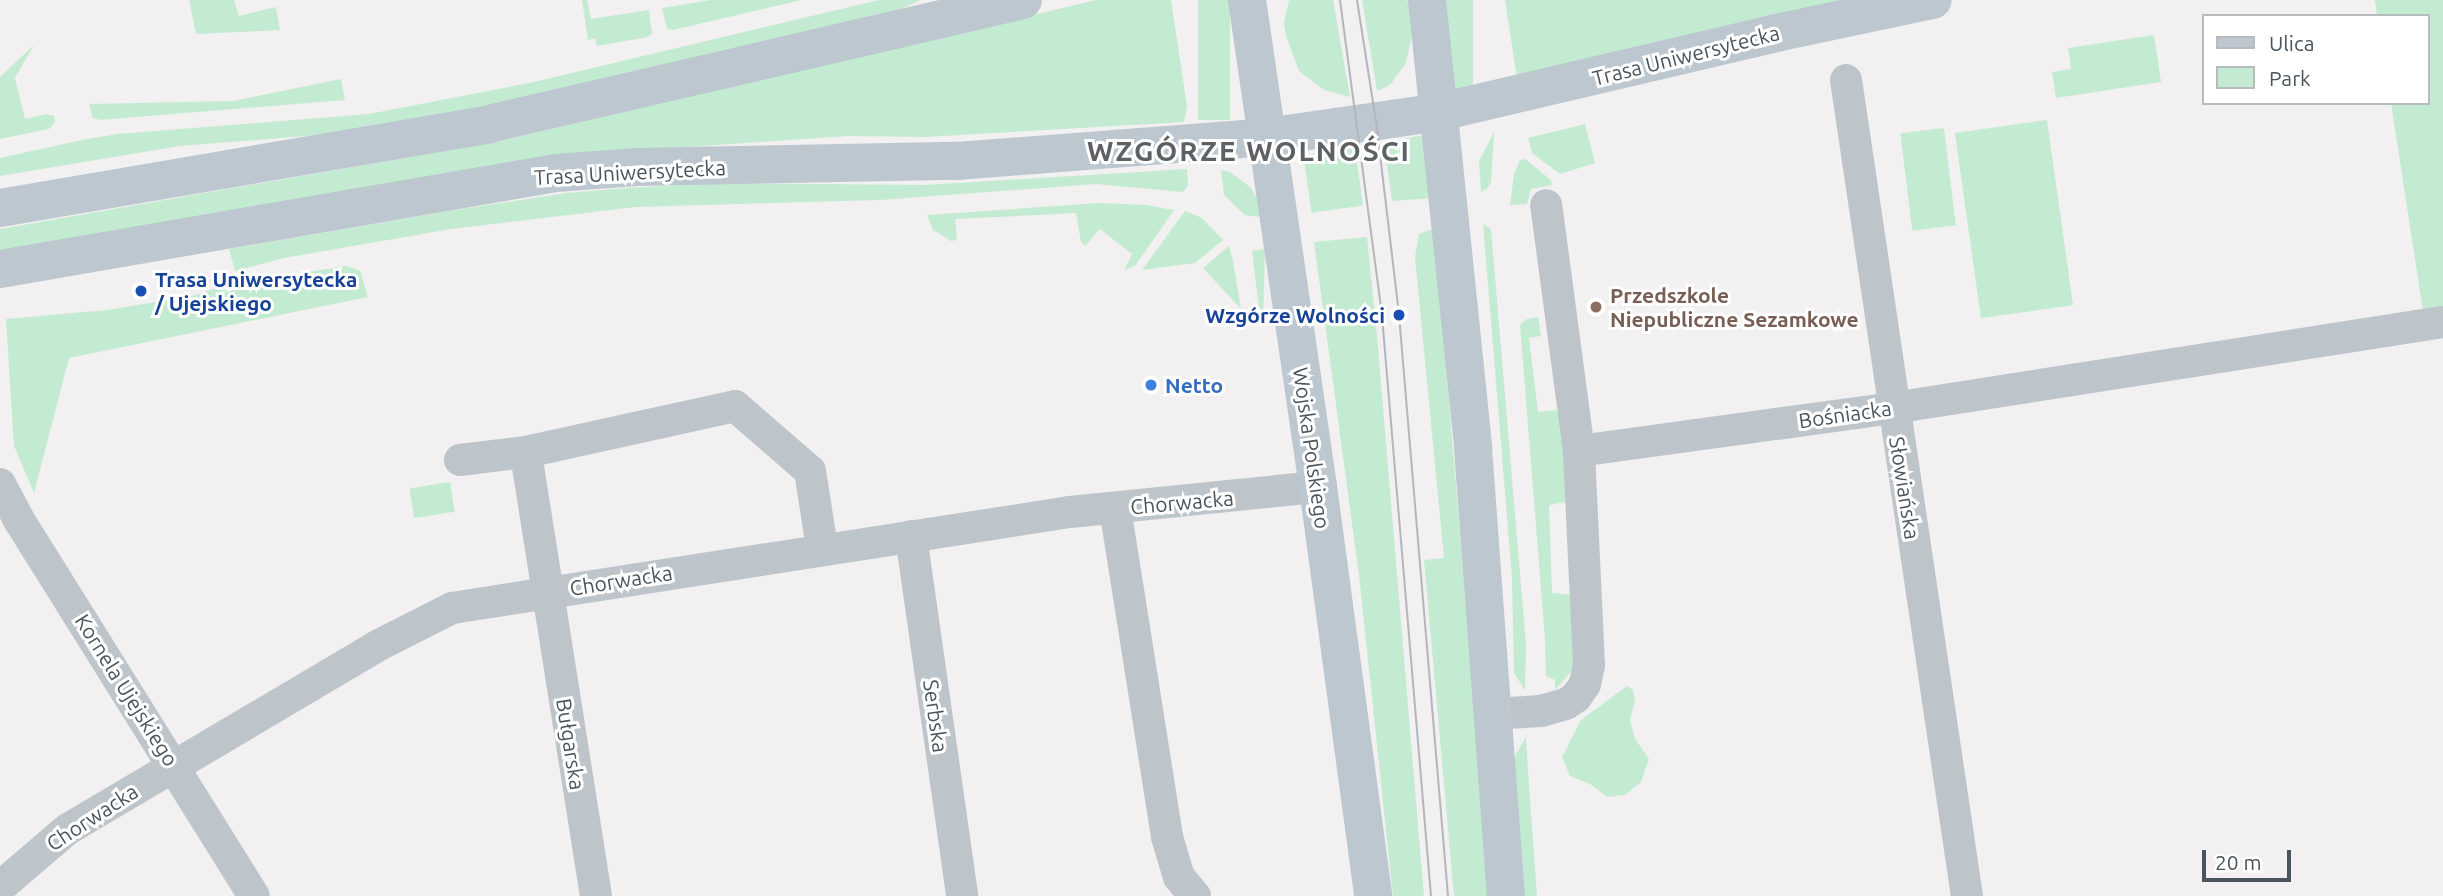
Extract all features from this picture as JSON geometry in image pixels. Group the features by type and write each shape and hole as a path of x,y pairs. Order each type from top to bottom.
{"main road":[{"path":"0,208 489,124 1023,0"},
{"name":"Wojska Polskiego","path":"1247,0 1318,487 1373,896"},
{"path":"1427,0 1473,448 1506,896"},
{"name":"Trasa Uniwersytecka","path":"0,269 556,173 637,167 957,161 1267,137 1440,112 1776,33 1933,0"}],"street":[{"name":"Słowiańska","path":"1846,80 1967,896"},
{"path":"1492,714 1554,709 1576,697 1585,684 1589,666 1579,451 1546,205"},
{"name":"Bośniacka","path":"1579,451 1893,408 2443,323"},
{"path":"460,460 526,452 735,406 810,471 822,548"},
{"name":"Bułgarska","path":"526,452 596,896"},
{"name":"Chorwacka","path":"0,887 68,829 174,765 435,615 452,608 822,548 1115,508 1318,487"},
{"name":"Kornela Ujejskiego","path":"5,506 174,765 254,896"},
{"path":"1115,508 1167,837 1179,877 1195,896"},
{"name":"Serbska","path":"911,536 962,896"}],"green space":[{"path":"189,0 234,0 239,16 276,7 280,30 196,34"},
{"path":"582,0 587,0 591,19 649,10 652,33 648,37 597,46 595,38 588,40"},
{"path":"711,0 801,0 673,30 667,29 662,8"},
{"path":"879,0 921,0 897,11 538,97 345,133 180,146 0,176 0,158 82,140 118,134 369,114 534,82"},
{"path":"1096,0 1171,0 1187,106 1184,122 926,137 848,136 629,151 0,251 0,229 501,141"},
{"path":"1198,0 1230,0 1230,120 1198,120"},
{"path":"1289,0 1333,0 1350,97 1324,90 1299,71 1284,23"},
{"path":"1362,0 1407,0 1410,9 1413,30 1406,63 1390,85 1377,91"},
{"path":"1445,0 1473,0 1473,90 1445,90"},
{"path":"1505,0 1847,0 1517,78"},
{"path":"2375,0 2443,0 2443,322 2423,311 2391,105 2429,105 2429,14 2377,14"},
{"path":"2154,35 2161,82 2056,98 2052,72 2071,69 2068,48"},
{"path":"34,45 15,78 25,119 46,114 54,116 55,122 49,129 0,139 0,77"},
{"path":"341,79 345,100 100,120 93,118 89,104 233,101"},
{"path":"2047,120 2073,305 1981,318 1955,133"},
{"path":"1585,124 1595,163 1560,174 1532,153 1528,138"},
{"path":"1944,128 1956,225 1912,231 1900,133"},
{"path":"1494,132 1491,182 1488,188 1481,192 1479,161"},
{"path":"1428,134 1433,198 1392,201 1384,143"},
{"path":"1355,148 1363,205 1312,213 1304,155"},
{"path":"1525,159 1551,180 1552,185 1531,189 1527,204 1510,205 1514,175 1520,160"},
{"path":"1187,169 1188,186 1183,192 1096,184 880,200 635,207 451,229 284,258 235,271 229,249 566,193 720,183 925,185"},
{"path":"1221,170 1230,172 1250,187 1257,198 1261,217 1245,215 1224,195"},
{"path":"1099,203 1146,205 1174,210 1135,266 1124,270 1132,254 1100,229 1085,246 1081,242 1076,213 955,219 957,240 951,241 933,230 927,215"},
{"path":"1185,211 1202,218 1223,240 1195,263 1142,270"},
{"path":"1483,224 1491,229 1526,645 1525,690 1514,673 1512,578"},
{"path":"1435,228 1490,896 1454,896 1424,560 1444,558 1415,257 1419,234"},
{"path":"1367,237 1424,896 1393,896 1359,575 1314,242"},
{"path":"1229,246 1233,261 1241,309 1203,268"},
{"path":"1265,249 1263,324 1261,325 1252,251"},
{"path":"347,266 360,271 368,297 69,358 34,493 14,446 6,319 107,310 192,296 222,286 227,292 281,276"},
{"path":"1538,317 1541,336 1529,338 1538,412 1556,410 1562,416 1566,502 1549,505 1552,593 1572,595 1575,667 1555,690 1555,680 1546,676 1520,325 1527,319"},
{"path":"450,482 455,512 414,518 410,488"},
{"path":"1627,686 1633,690 1635,700 1630,720 1635,739 1649,759 1641,782 1625,795 1607,797 1590,784 1570,776 1562,757 1581,720"},
{"path":"1526,737 1537,896 1522,896 1515,805 1515,756"}],"tram line":[{"path":"1340,0 1382,316 1431,896"},
{"path":"1357,0 1376,121 1399,315 1448,896"}],"place":[{"name":"Trasa Uniwersytecka / Ujejskiego","path":"141,291"},
{"name":"Przedszkole Niepubliczne Sezamkowe","path":"1596,307"},
{"name":"Wzgórze Wolności","path":"1399,315"},
{"name":"Netto","path":"1151,385"}],"district":[{"name":"WZGÓRZE WOLNOŚCI","path":"1249,151"}]}
